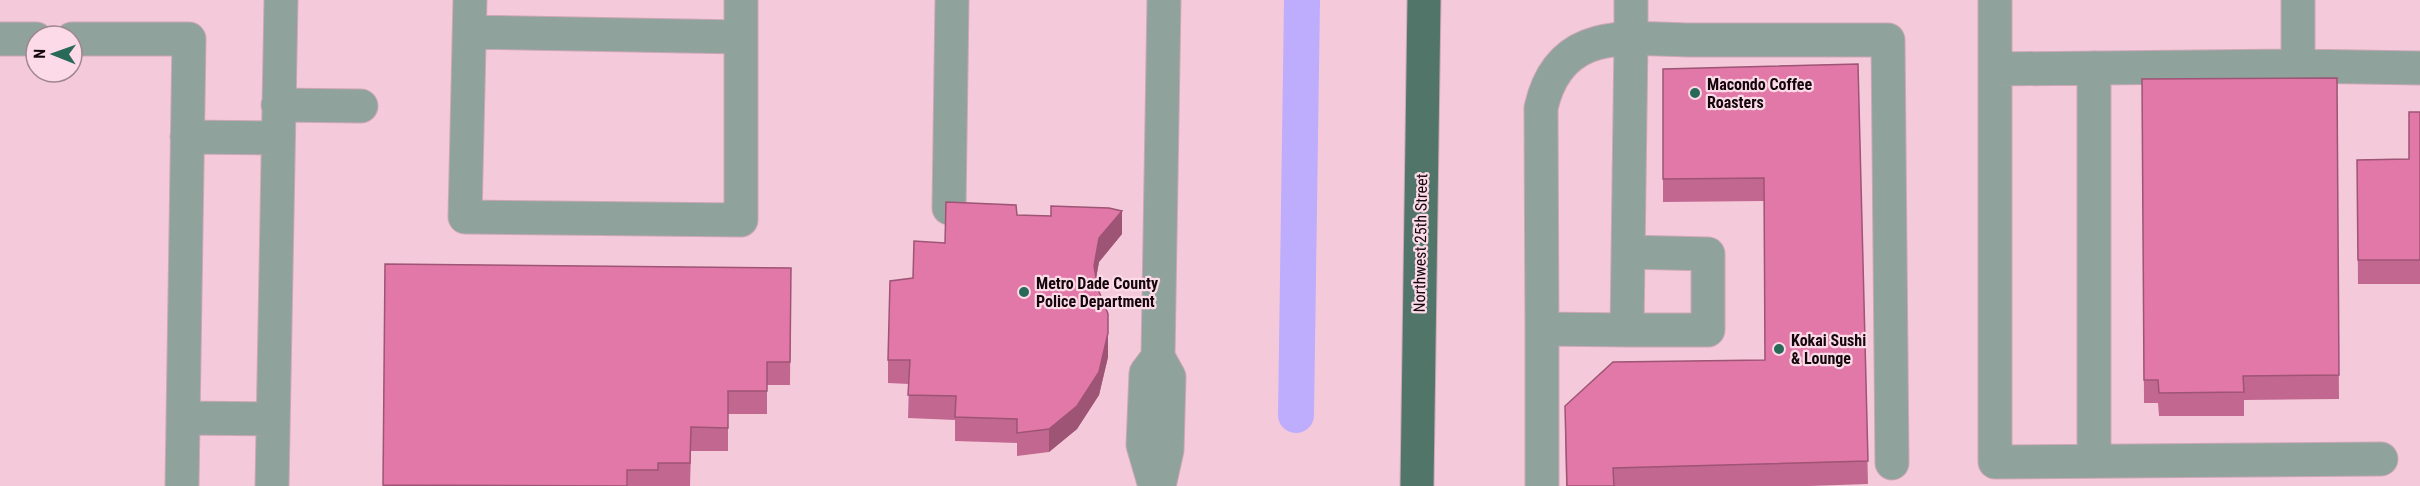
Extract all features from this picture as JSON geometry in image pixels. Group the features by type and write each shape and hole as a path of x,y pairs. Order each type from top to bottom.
{"main road":[{"name":"Northwest 25th Street","path":"1417,486 1424,0"}],"street":[{"path":"272,486 281,0"},
{"path":"470,0 465,218 741,220 741,0"},
{"path":"950,208 952,0"},
{"path":"1157,486 1167,450 1169,377 1158,357 1164,0"},
{"path":"1627,330 1631,0"},
{"path":"1995,0 1995,462 2381,459"},
{"path":"2298,0 2298,66"},
{"path":"470,32 741,37"},
{"path":"0,39 24,39"},
{"path":"84,39 189,39 182,486"},
{"path":"1542,486 1541,108 1545,88 1555,70 1570,56 1588,46 1631,40 1888,40 1892,463"},
{"path":"1995,69 2298,66 2420,68"},
{"path":"2094,68 2094,461"},
{"path":"278,105 361,106"},
{"path":"187,137 277,138"},
{"path":"1542,329 1708,330 1708,254 1628,252"},
{"path":"183,418 273,419"}],"building":[{"path":"1858,64 1868,461 1613,468 1614,486 1567,486 1565,406 1613,362 1765,360 1764,178 1663,179 1663,69"},
{"path":"2337,78 2339,375 2243,376 2244,392 2159,393 2158,380 2144,380 2142,79"},
{"path":"2409,112 2420,112 2420,260 2358,260 2357,160 2409,159"},
{"path":"946,202 1016,205 1017,215 1051,216 1051,206 1109,208 1122,211 1099,238 1094,266 1098,289 1108,314 1108,333 1099,372 1077,406 1049,429 1017,433 1017,419 955,417 956,396 908,395 910,360 888,360 890,281 913,278 914,241 945,243"},
{"path":"385,264 791,268 790,362 767,362 767,391 728,391 728,428 691,427 690,463 658,463 658,470 627,470 627,486 383,485"}],"waterway":[{"path":"1296,415 1302,0"}],"place":[{"name":"Macondo Coffee Roasters","path":"1695,93"},
{"name":"Metro Dade County Police Department","path":"1024,292"},
{"name":"Kokai Sushi & Lounge","path":"1779,349"}]}
